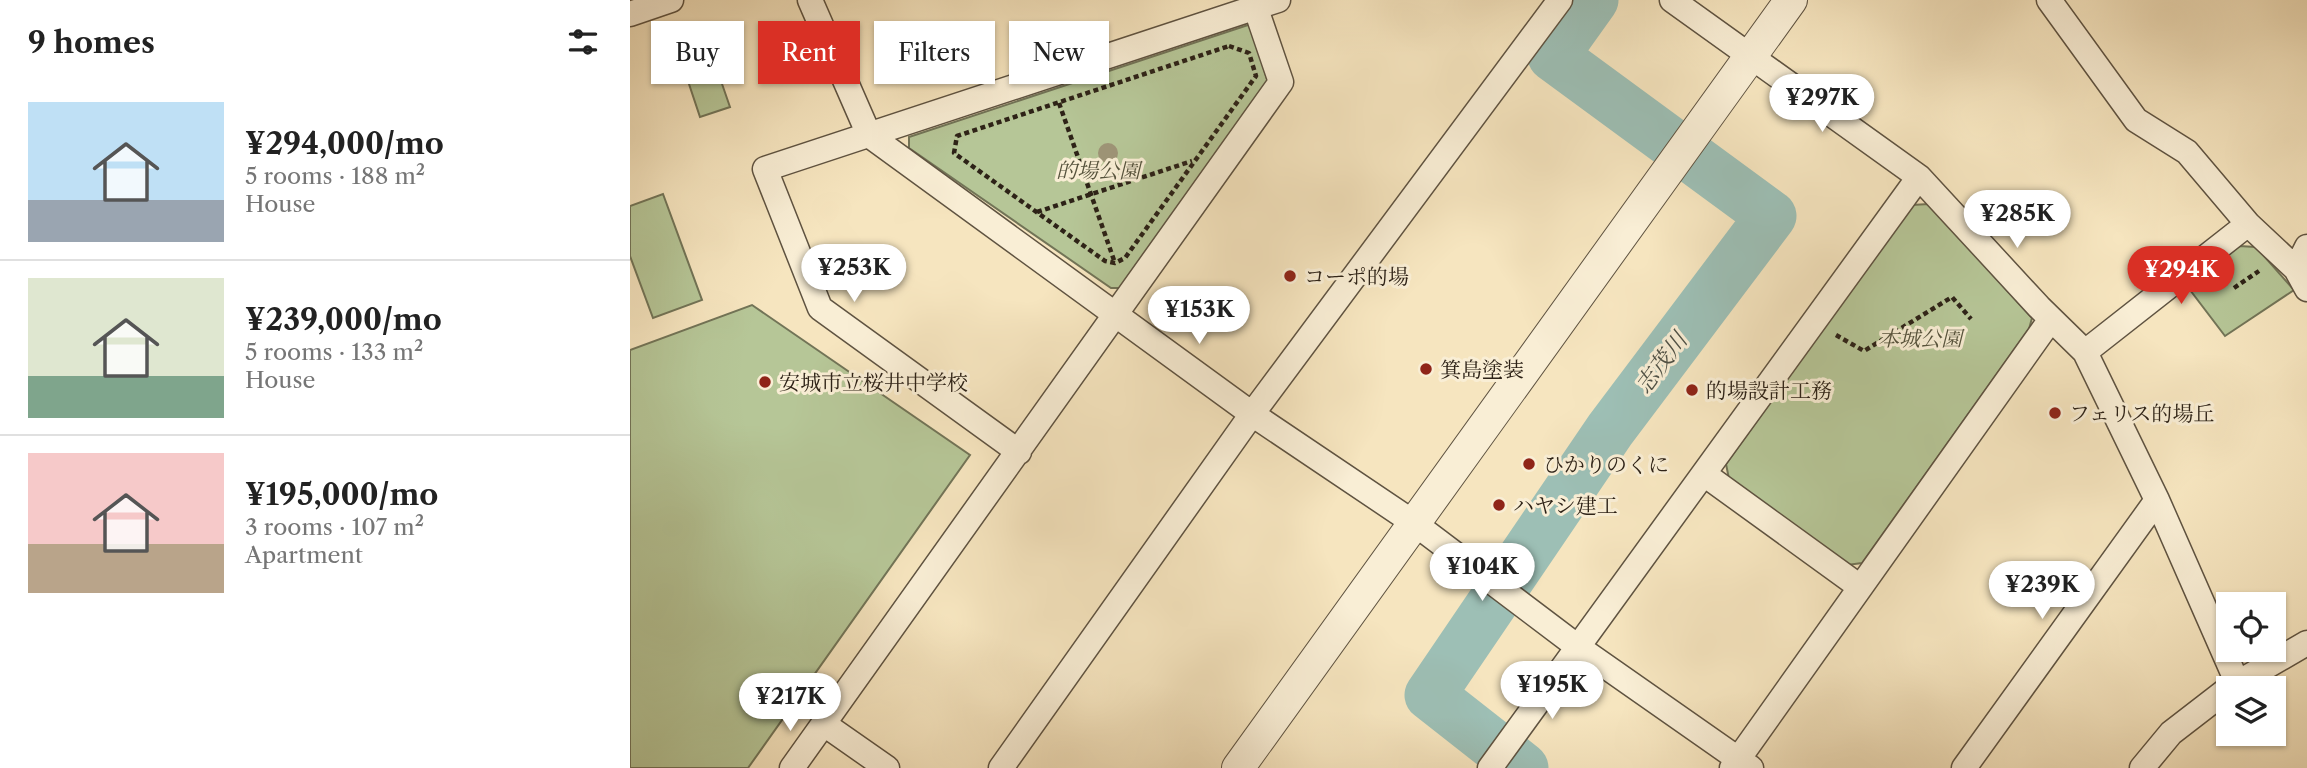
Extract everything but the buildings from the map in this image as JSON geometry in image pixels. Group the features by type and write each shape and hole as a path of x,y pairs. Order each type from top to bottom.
{"street":[{"path":"630,14 671,0"},
{"path":"810,0 869,135 1252,414 1414,523 1740,765 1860,587 2051,319"},
{"path":"1019,452 820,308 765,169 1254,4 1278,0"},
{"path":"1001,768 1252,414 1560,0"},
{"path":"1672,0 1919,177 2085,352 2157,500 2227,676"},
{"path":"1238,768 1791,0"},
{"path":"2049,0 2136,120 2187,152 2301,279"},
{"path":"792,768 1281,82 1254,4"},
{"path":"1490,768 1919,177"},
{"path":"2085,352 2248,223"},
{"path":"2301,279 2307,247"},
{"path":"1704,474 1860,587"},
{"path":"1964,768 2157,500"},
{"path":"2250,676 2306,646"},
{"path":"2142,768 2171,733 2216,698"},
{"path":"824,724 887,768"}],"path":[{"path":"1228,46 1249,53 1256,76 1125,258 1115,263 1105,261 954,153 957,136 1059,103 1228,46"},
{"path":"1059,103 1115,263"},
{"path":"1036,212 1195,160"},
{"path":"1814,322 1864,351 1952,298 1971,319"}],"green space":[{"name":"的場公園","path":"1251,24 1269,86 1122,288 1111,288 909,148 909,137 1069,84 1109,84 1109,71"},
{"path":"689,84 722,84 730,107 700,117"},
{"path":"663,194 702,300 653,318 630,256 630,206"},
{"name":"本城公園","path":"1929,204 2032,318 2029,329 1862,563 1847,565 1729,479 1726,464 1912,205"},
{"path":"2239,246 2256,247 2294,290 2225,336 2187,286"},
{"name":"安城市立桜井中学校","path":"752,305 970,455 748,768 630,768 630,350"}],"waterway":[{"name":"志茂川","path":"1523,768 1430,695 1610,430 1771,216 1553,56 1593,0"}],"place":[{"name":"コーポ的場","path":"1290,276"},
{"name":"箕島塗装","path":"1426,369"},
{"name":"安城市立桜井中学校","path":"765,382"},
{"name":"的場設計工務","path":"1692,390"},
{"name":"フェリス的場丘","path":"2055,413"},
{"name":"ひかりのくに","path":"1529,464"},
{"name":"ハヤシ建工","path":"1499,505"}]}
